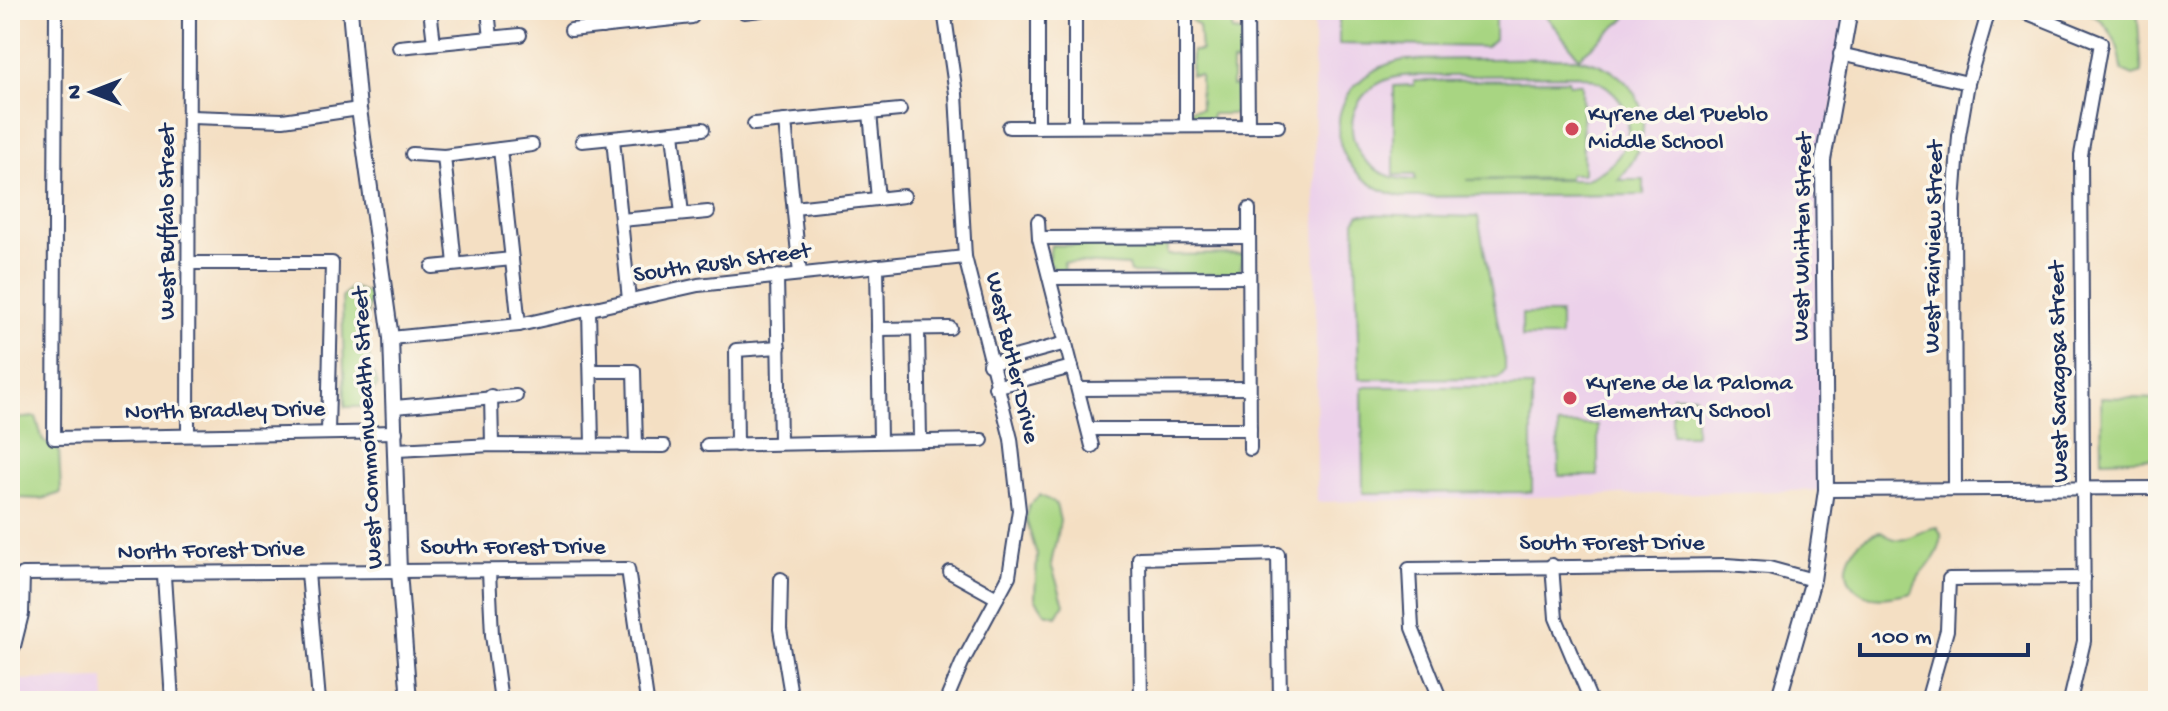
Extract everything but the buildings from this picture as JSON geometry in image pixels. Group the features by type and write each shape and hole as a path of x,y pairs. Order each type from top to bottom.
{"street":[{"name":"North Bradley Drive","path":"56,10 54,438 396,432"},
{"name":"West Buffalo Street","path":"188,434 191,263 189,10"},
{"name":"West Commonwealth Street","path":"350,10 359,109 391,338 399,571 409,701"},
{"path":"430,10 434,43"},
{"path":"488,10 491,38"},
{"path":"600,10 602,27"},
{"path":"744,12 761,10"},
{"name":"West Butler Drive","path":"944,10 956,94 965,257 989,364 1011,439 1019,510 1009,576 946,701"},
{"path":"1038,10 1038,127"},
{"path":"1075,10 1075,126"},
{"path":"1186,10 1186,126"},
{"path":"1247,10 1248,126"},
{"name":"West Whitten Street","path":"1778,701 1813,580 1826,490 1823,160 1850,10"},
{"name":"West Fairview Street","path":"1955,489 1954,202 1959,136 1968,83 1989,10"},
{"name":"West Saragosa Street","path":"2020,10 2101,43 2081,155 2084,641 2070,701"},
{"path":"571,30 661,15 692,17"},
{"path":"399,47 520,35"},
{"path":"1840,54 1968,83"},
{"path":"191,117 283,120 359,109"},
{"path":"754,124 900,110"},
{"path":"870,113 878,199"},
{"path":"785,121 800,274"},
{"path":"1009,127 1278,126"},
{"path":"582,141 703,129"},
{"path":"673,133 682,214"},
{"path":"613,139 629,300"},
{"path":"412,154 444,156 532,145"},
{"path":"500,149 519,325"},
{"path":"444,156 455,264"},
{"path":"794,208 904,196"},
{"path":"1249,209 1250,449"},
{"path":"621,220 708,212"},
{"path":"1038,221 1039,238 1092,446"},
{"path":"1039,238 1249,237"},
{"name":"South Rush Street","path":"391,338 519,325 698,285 965,257"},
{"path":"432,267 512,259"},
{"path":"191,263 332,263 328,432"},
{"path":"877,266 880,440"},
{"path":"777,276 780,441"},
{"path":"1050,278 1249,277"},
{"path":"589,309 592,444"},
{"path":"878,329 950,328"},
{"path":"918,329 920,439"},
{"path":"737,445 736,350 779,347"},
{"path":"989,364 1069,355"},
{"path":"995,387 1069,355"},
{"path":"591,371 634,371 636,445"},
{"path":"1078,389 1249,388"},
{"path":"491,396 492,445"},
{"path":"395,407 516,396"},
{"path":"1088,429 1250,429"},
{"path":"707,445 828,440 982,440"},
{"path":"397,450 542,444 664,446"},
{"path":"1826,490 2158,488"},
{"path":"1141,701 1139,558 1278,554 1280,701"},
{"path":"1552,565 1556,618 1591,701"},
{"name":"South Forest Drive","path":"1441,701 1412,628 1409,569 1552,565 1741,566 1769,568 1813,580"},
{"name":"South Forest Drive","path":"399,571 628,569 647,701"},
{"name":"North Forest Drive","path":"14,646 22,614 23,574 164,576 399,571"},
{"path":"489,572 492,635 501,701"},
{"path":"950,572 997,598"},
{"path":"308,573 319,701"},
{"path":"164,576 172,701"},
{"path":"1927,701 1947,630 1949,579 2084,578"},
{"path":"781,579 780,629 792,701"}],"shaded area":[{"path":"1314,10 1850,10 1823,160 1826,490 1317,502"},
{"path":"104,678 105,701 10,701 10,680"}],"green space":[{"path":"1191,10 1233,10 1232,31 1242,32 1240,62 1232,63 1232,86 1241,86 1240,114 1212,114 1211,123 1198,123 1190,115 1192,109 1201,109 1200,75 1191,75 1192,51 1201,51 1199,26 1191,20"},
{"path":"1339,10 1495,10 1495,39 1486,47 1339,44"},
{"path":"1541,10 1620,10 1626,18 1579,57"},
{"path":"2082,10 2137,10 2142,73 2133,76 2122,71 2112,34 2100,20"},
{"path":"1575,58 1598,64 1617,74 1631,88 1640,104 1643,122 1641,141 1633,161 1618,180 1644,180 1644,195 1404,197 1375,186 1355,170 1342,150 1338,128 1343,106 1355,86 1375,70 1404,60","holes":["1578,75 1599,82 1615,94 1624,108 1628,124 1626,141 1618,156 1604,170 1584,180 1467,180 1569,178 1570,174 1583,174 1582,84 1569,84 1568,80 1414,81 1414,85 1394,86 1394,175 1415,175 1415,180 1392,177 1374,168 1361,155 1354,139 1352,122 1357,106 1368,91 1386,80 1401,76"]},
{"path":"1360,214 1478,217 1505,361 1505,371 1499,378 1359,379 1355,221"},
{"path":"1051,245 1167,246 1167,255 1244,254 1239,275 1130,273 1128,266 1064,262 1065,274 1056,272 1048,261"},
{"path":"351,287 371,294 367,341 370,363 378,385 360,407 345,407 342,298"},
{"path":"1522,314 1560,314 1560,337 1522,337"},
{"path":"1362,387 1532,387 1532,492 1363,493"},
{"path":"1672,396 1695,396 1695,435 1672,435"},
{"path":"2101,397 2158,399 2158,458 2102,460"},
{"path":"36,417 43,441 59,450 61,493 42,499 18,498 10,483 10,419"},
{"path":"1558,425 1598,425 1598,476 1559,476"},
{"path":"1040,495 1056,504 1060,521 1051,564 1064,604 1057,616 1045,613 1035,598 1037,555 1026,519 1029,505"},
{"path":"1937,527 1942,536 1940,546 1919,576 1912,593 1873,597 1861,593 1852,585 1847,567 1849,557 1862,541 1881,532 1897,539 1909,538"}],"place":[{"name":"Kyrene del Pueblo Middle School","path":"1572,129"},
{"name":"Kyrene de la Paloma Elementary School","path":"1570,398"}]}
